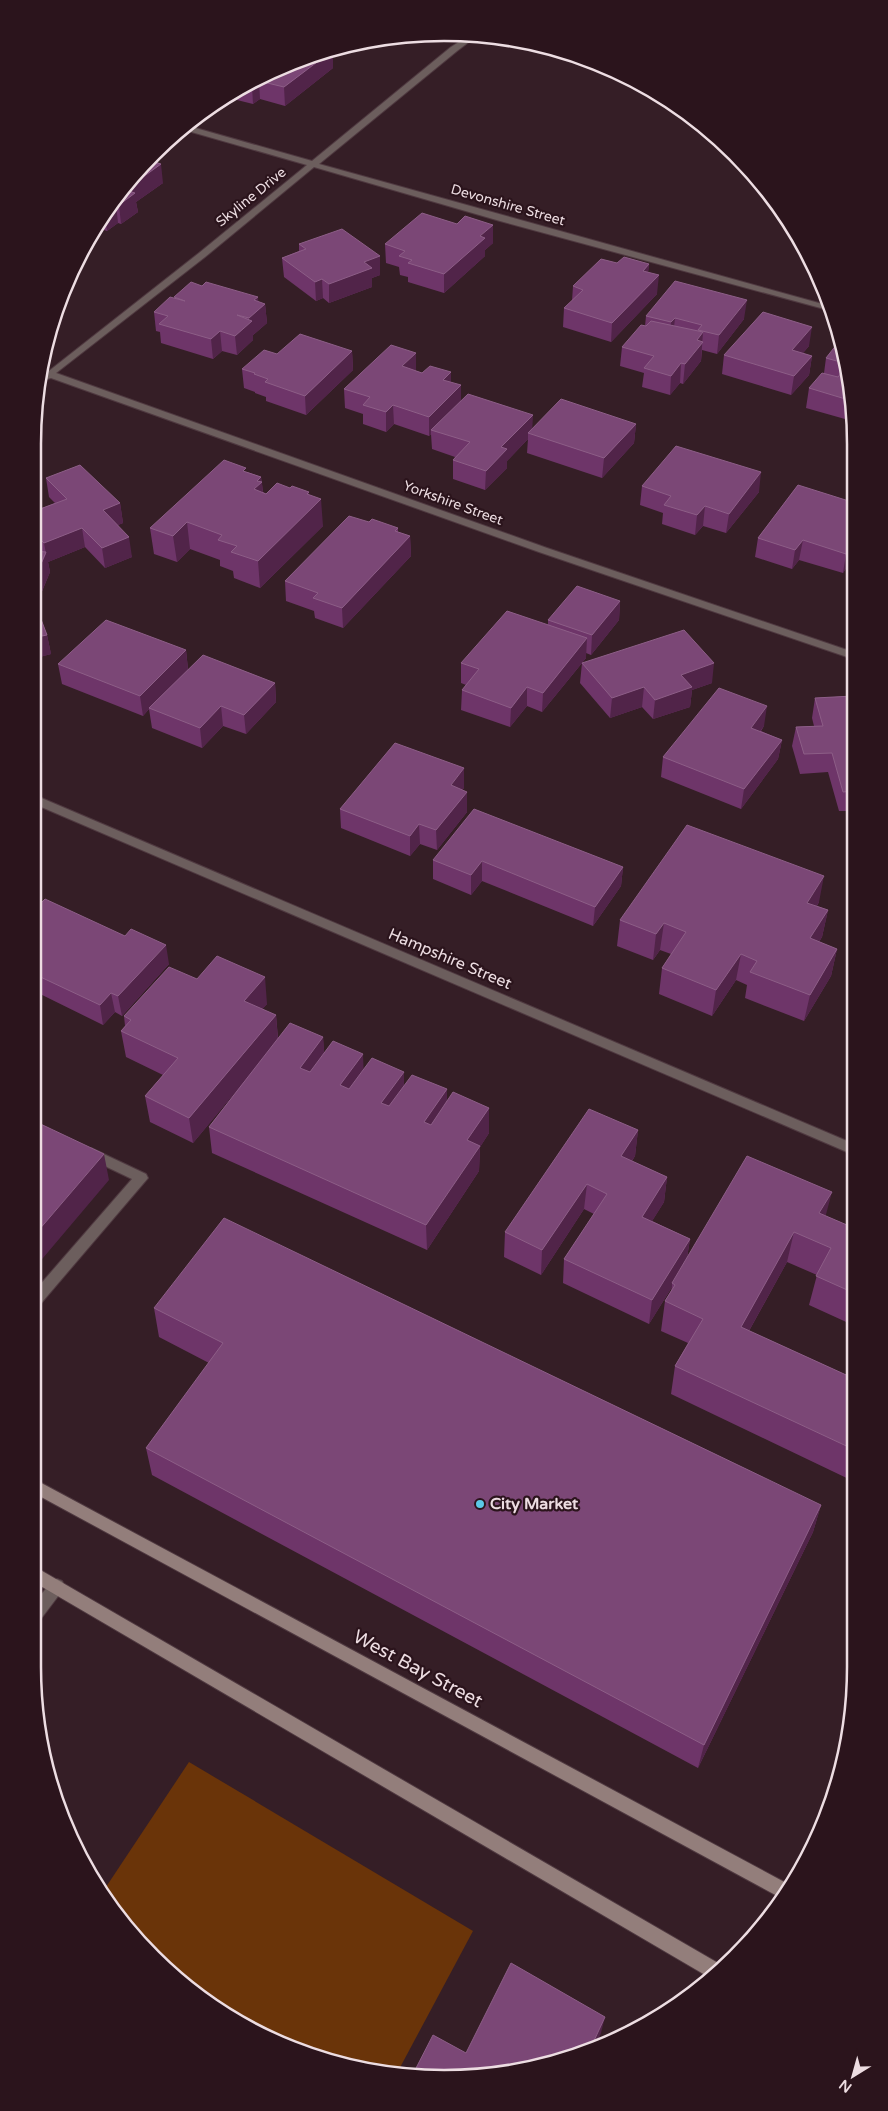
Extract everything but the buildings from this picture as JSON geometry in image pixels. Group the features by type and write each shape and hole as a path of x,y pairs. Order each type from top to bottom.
{"main road":[{"name":"West Bay Street","path":"41,1489 780,1890"},
{"path":"41,1578 711,1969"}],"street":[{"name":"Skyline Drive","path":"48,374 202,255 465,42"},
{"name":"Devonshire Street","path":"192,129 822,307"},
{"name":"Yorkshire Street","path":"47,375 543,550 847,654"},
{"name":"Hampshire Street","path":"41,802 847,1147"},
{"path":"41,1294 141,1178 83,1149"},
{"path":"41,1607 57,1586"}],"shaded area":[{"path":"189,1762 473,1931 400,2067 391,2066 340,2056 290,2039 243,2016 220,2002 178,1970 159,1952 124,1912 106,1887"}],"place":[{"name":"City Market","path":"480,1504"}]}
